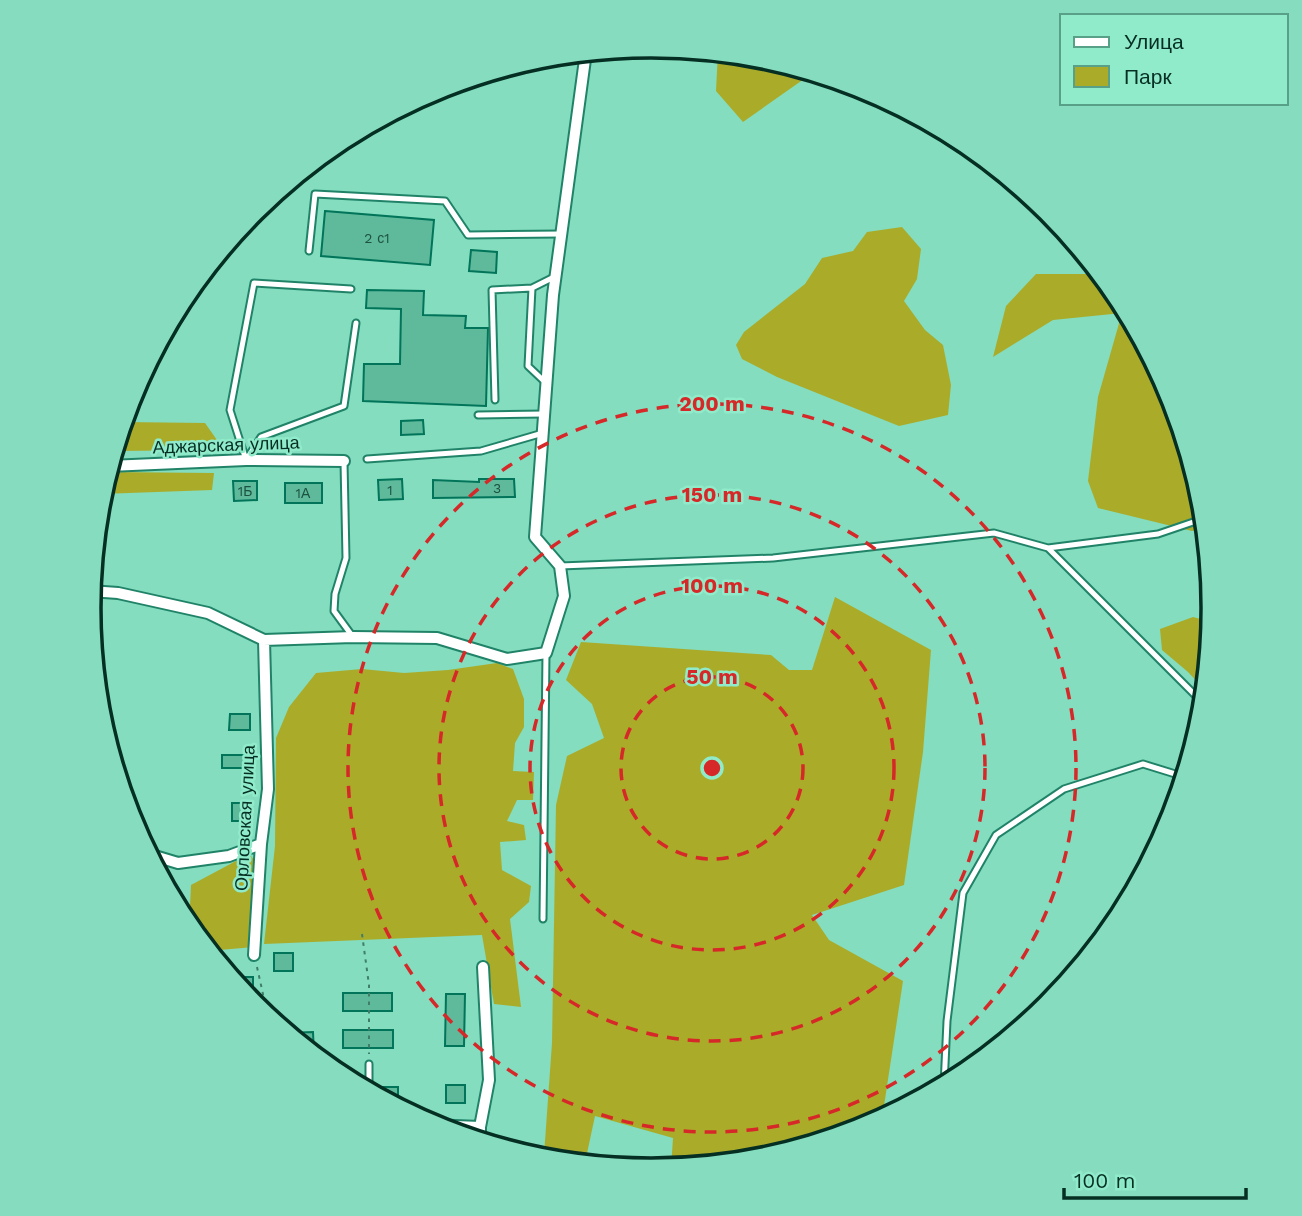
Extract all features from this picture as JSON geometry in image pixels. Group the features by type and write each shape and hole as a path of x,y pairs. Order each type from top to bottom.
{"street":[{"path":"101,592 208,613 264,640 437,638 507,659 546,653 564,596 560,566 535,537 556,276 585,62"},
{"name":"Аджарская улица","path":"119,466 246,460 344,461"},
{"name":"Орловская улица","path":"254,955 261,844 268,789 264,640"},
{"path":"161,858 178,863 229,856 261,844"},
{"path":"480,1131 489,1080 483,967"},
{"path":"467,1126 480,1127"}],"lane":[{"path":"309,251 315,194 445,201 468,235 561,234"},
{"path":"495,400 492,290 532,288 556,276"},
{"path":"246,460 230,410 254,284 351,289"},
{"path":"532,288 528,366 547,384"},
{"path":"246,460 261,438 344,406 356,323"},
{"path":"478,415 544,414"},
{"path":"367,459 481,451 543,433"},
{"path":"344,461 346,558 335,594 334,611 353,637"},
{"path":"560,566 773,558 994,533 1048,548 1158,534 1195,522"},
{"path":"1048,548 1195,695"},
{"path":"543,919 546,653"},
{"path":"945,1074 947,1021 963,893 996,835 1064,789 1143,764 1175,774"},
{"path":"369,1064 369,1081"}],"path":[{"path":"362,933 369,985 369,1064"},
{"path":"254,955 263,998"}],"green space":[{"path":"718,62 804,79 743,122 716,91"},
{"path":"902,227 921,249 917,279 904,301 925,330 943,345 951,385 948,415 899,426 777,377 742,359 736,345 744,332 805,284 822,258 853,251 867,232"},
{"path":"1036,274 1089,274 1116,314 1053,320 993,357 1006,306"},
{"path":"1120,320 1145,365 1172,431 1183,466 1196,530 1098,508 1088,481 1098,397"},
{"path":"133,422 205,423 224,450 124,451"},
{"path":"118,472 214,473 212,490 113,494"},
{"path":"835,597 931,650 923,752 904,885 812,915 829,940 903,981 884,1106 793,1140 723,1154 672,1157 673,1138 595,1116 587,1155 544,1148 552,1043 556,805 567,756 604,738 592,704 566,680 581,642 771,655 789,670 812,670"},
{"path":"1193,617 1201,619 1197,681 1162,650 1160,629"},
{"path":"497,663 513,669 524,699 524,727 515,743 513,771 534,772 533,800 517,800 507,821 524,825 526,840 500,842 502,870 531,886 529,902 510,919 521,1007 494,1004 482,935 264,944 275,846 276,738 289,707 316,673 362,669 404,673"},
{"path":"249,854 256,862 254,947 220,950 190,909 191,885"}],"building":[{"path":"325,211 434,220 430,265 321,256"},
{"path":"471,250 497,252 496,273 469,271"},
{"path":"367,290 424,291 423,315 466,316 465,328 488,328 486,406 363,401 364,364 400,364 401,309 366,308"},
{"path":"423,420 424,434 401,435 401,421"},
{"path":"402,479 403,499 379,500 378,480"},
{"path":"479,479 514,479 515,497 433,498 433,480 479,482"},
{"path":"233,481 257,481 257,500 234,501"},
{"path":"285,483 322,483 322,503 285,503"},
{"path":"230,714 250,714 250,730 229,730"},
{"path":"222,755 250,755 250,768 222,768"},
{"path":"232,803 251,803 251,821 232,821"},
{"path":"274,953 293,953 293,971 274,971"},
{"path":"243,977 253,977 253,988"},
{"path":"343,993 392,993 392,1011 343,1011"},
{"path":"446,994 465,994 464,1046 445,1046"},
{"path":"343,1030 393,1030 393,1048 343,1048"},
{"path":"301,1032 313,1032 313,1043"},
{"path":"446,1085 465,1085 465,1103 446,1103"},
{"path":"380,1087 398,1087 398,1097"}]}
